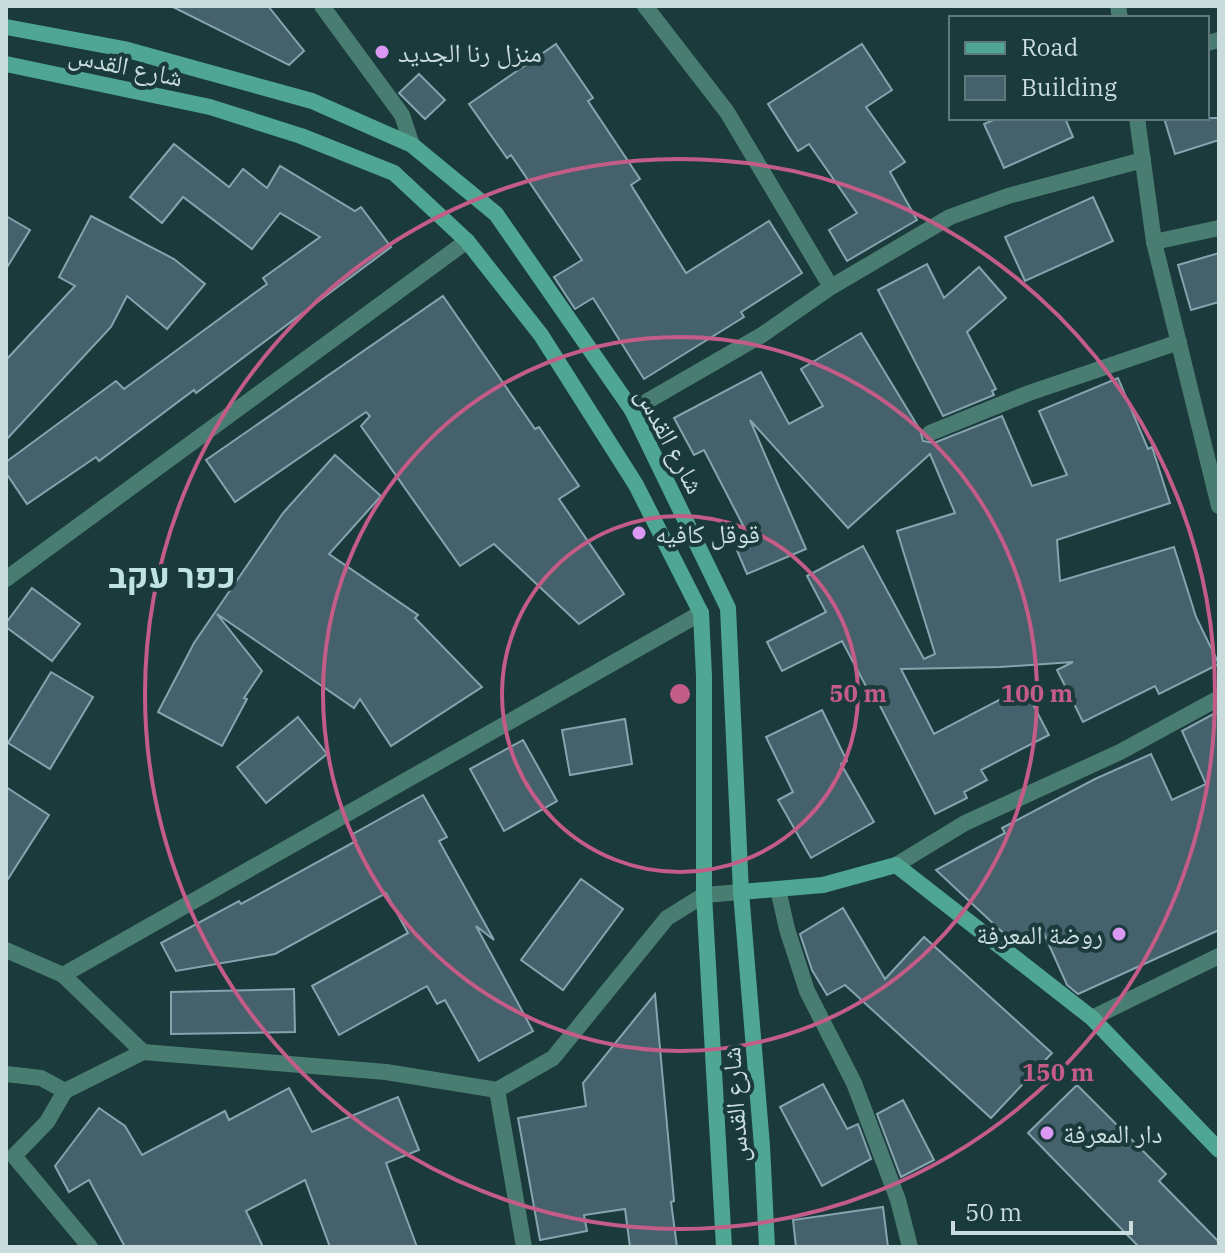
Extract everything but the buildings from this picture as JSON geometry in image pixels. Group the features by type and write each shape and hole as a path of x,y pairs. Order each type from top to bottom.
{"main road":[{"name":"شارع القدس","path":"6,27 124,49 312,101 412,145 496,214 632,410 728,608 741,892 767,1247"},
{"name":"شارع القدس","path":"8,66 210,107 301,136 394,173 467,241 541,335 636,485 701,613 704,895 724,1247"},
{"path":"741,892 823,885 896,865 1092,1018 1219,1150"}],"street":[{"path":"322,6 402,115 412,145"},
{"path":"645,6 727,112 831,287"},
{"path":"1137,120 1154,242 1219,506"},
{"path":"632,410 762,335 831,287 950,217 1008,196 1143,160"},
{"path":"1154,242 1219,228"},
{"path":"6,579 467,241"},
{"path":"930,433 1029,393 1179,342"},
{"path":"63,975 701,613"},
{"path":"896,865 965,823 1120,752 1219,698"},
{"path":"778,889 807,991 854,1083 898,1200 910,1247"},
{"path":"90,1247 10,1162 47,1122 65,1091 143,1052 386,1072 497,1090 553,1058 667,918 704,895 741,892"},
{"path":"6,950 63,975 143,1052"},
{"path":"1092,1018 1219,956"},
{"path":"6,1074 41,1078 65,1091"},
{"path":"497,1090 524,1247"}],"place":[{"name":"منزل رنا الجديد","path":"382,52"},
{"name":"قوقل كافيه","path":"639,533"},
{"name":"روضة المعرفة","path":"1119,934"},
{"name":"دار المعرفة","path":"1047,1133"}],"district":[{"name":"כפר עקב","path":"172,575"}]}
